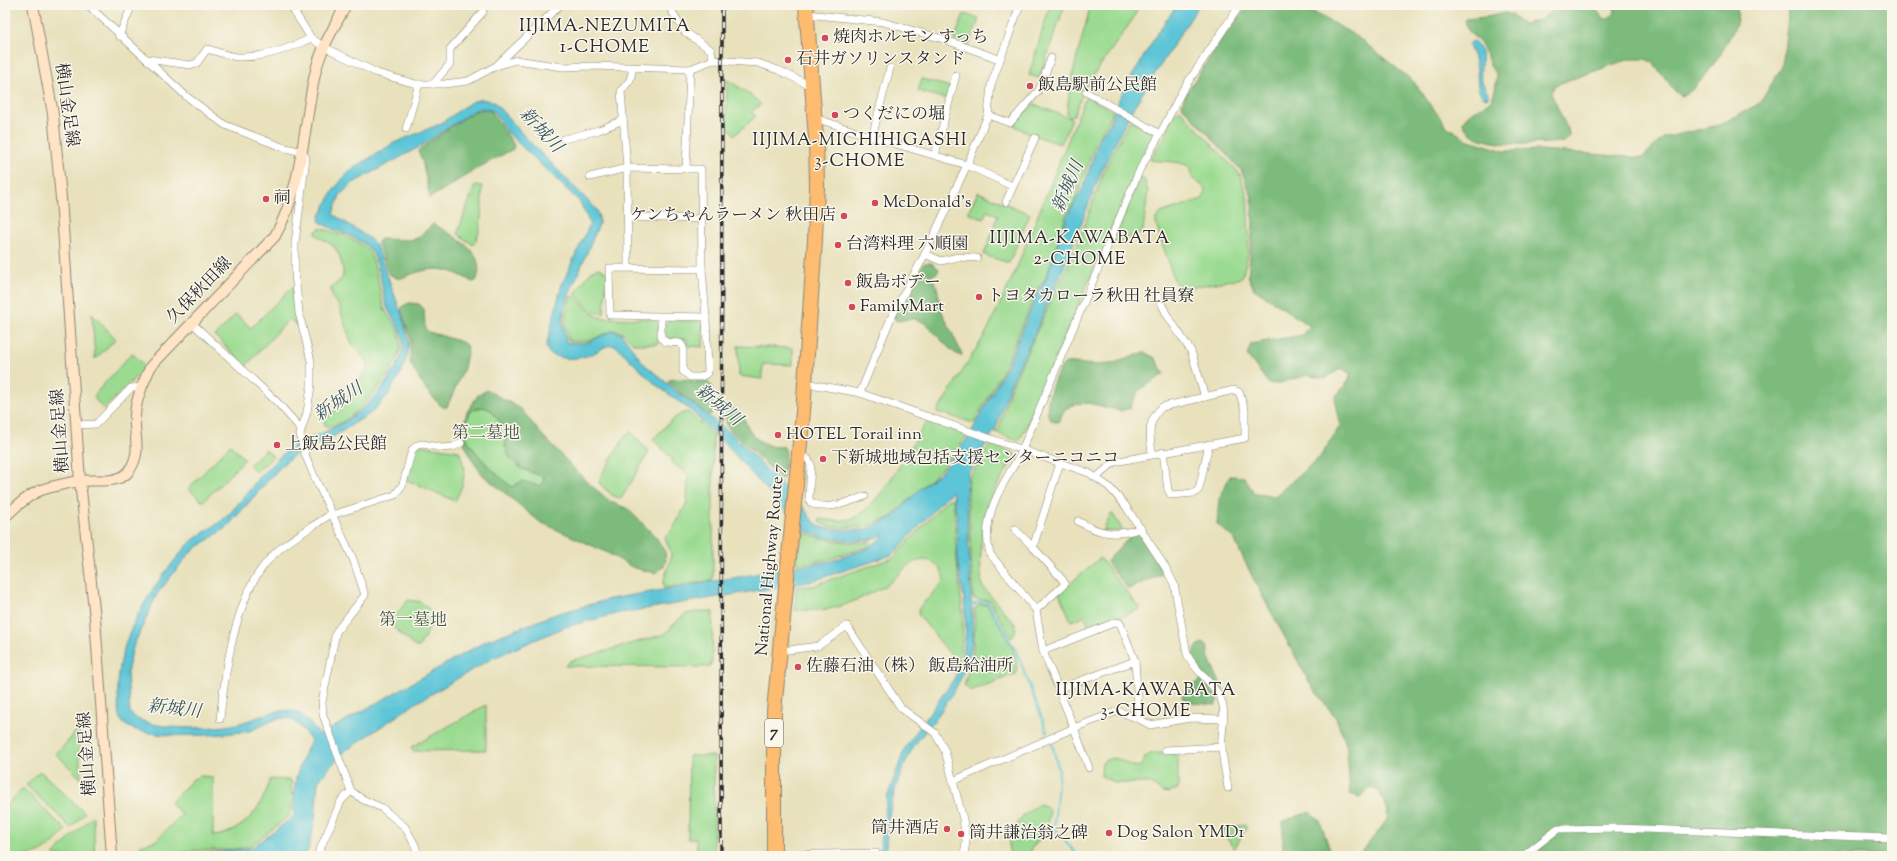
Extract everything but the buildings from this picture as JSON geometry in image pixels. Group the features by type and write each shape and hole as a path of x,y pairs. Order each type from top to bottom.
{"highway":[{"name":"National Highway Route 7","path":"774,855 774,711 799,454 816,240 817,186 815,118 807,9"}],"street":[{"name":"横山金足線","path":"33,5 53,114 61,198 80,481 95,618 112,856"},
{"path":"88,5 119,36 186,96 225,125 282,147 302,152"},
{"path":"119,36 132,5"},
{"path":"290,5 311,38 324,47 377,73 419,84 468,81 496,66 516,60 563,67 592,66 690,69 713,60 758,63 778,70 813,87"},
{"name":"久保秋田線","path":"5,517 27,498 43,490 80,481 115,479 128,472 136,458 138,446 135,414 142,387 151,366 275,236 297,197 302,152 315,73 324,47 346,5"},
{"path":"496,66 560,5"},
{"path":"668,5 685,32 711,50 713,60"},
{"path":"860,393 891,318 925,254 967,165 988,115 991,85 999,59 1020,5"},
{"path":"1089,768 1043,651 1036,610 990,554 986,543 995,497 1019,457 1140,169 1158,132 1182,92 1240,5"},
{"path":"807,9 883,22 943,39 999,59"},
{"path":"433,84 450,64 450,49 483,12"},
{"path":"146,59 190,65 197,62 207,49 236,57 259,55 294,46 311,38"},
{"path":"988,115 1010,123 1039,90 1051,58"},
{"path":"628,267 627,168 621,90 630,80 633,68"},
{"path":"872,137 890,68"},
{"path":"686,169 690,69"},
{"path":"935,155 956,75"},
{"path":"406,129 419,84"},
{"path":"1086,92 1158,132"},
{"path":"815,118 872,137 967,165 1012,186"},
{"path":"564,139 600,130 623,120"},
{"path":"1006,202 1034,138"},
{"path":"590,177 627,168 701,169 702,269 706,317 708,373 701,377 690,377 683,371 683,347 680,343 666,342 661,338 661,317"},
{"path":"297,197 295,274 299,313 311,361 311,386 307,412 300,432"},
{"path":"627,217 701,219"},
{"path":"925,254 941,261 958,257 977,258"},
{"path":"702,269 628,267 609,268 610,315 706,317"},
{"path":"1158,297 1167,315 1191,351 1205,397"},
{"path":"192,323 277,402 300,432 304,452 353,559 365,595 336,632 322,702 323,715 347,776 351,791 362,799 382,808 400,822 405,827 415,844 418,856"},
{"path":"805,383 860,393 1097,477 1125,505 1141,528 1174,584 1187,654 1191,663 1204,676 1220,698 1223,719 1222,747 1228,788"},
{"path":"76,426 96,424 131,388 142,387"},
{"path":"1097,477 1114,462 1245,438 1245,410 1239,392 1234,390 1162,407 1154,415 1150,433 1152,454"},
{"path":"220,718 231,646 253,579 266,562 282,547 332,514 394,495 403,484 412,450 417,444 442,448 453,447 461,443"},
{"path":"1163,452 1168,490 1171,496 1195,493 1199,489 1209,444"},
{"path":"799,454 808,459 811,465 809,498 811,503 832,506 844,505 865,496"},
{"path":"1033,547 1060,463"},
{"path":"1078,521 1092,530 1103,533 1129,533 1141,528"},
{"path":"1015,529 1033,547 1065,584 1036,610"},
{"path":"1043,651 1116,622 1120,623 1135,661 1139,719"},
{"path":"781,651 818,646 847,626 901,708 935,733 945,751 963,819 966,841 964,856"},
{"path":"1058,688 1135,661"},
{"path":"953,781 1074,728 1118,711 1139,719 1150,726 1190,718 1223,719"},
{"path":"1165,750 1222,747"},
{"path":"317,856 341,802 351,791"},
{"path":"1522,856 1558,829 1616,828 1892,838"},
{"path":"774,855 876,853"}],"green space":[{"path":"1050,5 1065,5 1039,78 1029,75"},
{"path":"1100,5 1135,5 1137,9 1135,16 1085,87 1074,115 1069,117 1067,114 1070,88 1089,11 1091,8 1099,8"},
{"path":"1249,5 1306,5 1308,9 1356,36 1414,82 1446,126 1466,139 1504,151 1541,150 1642,158 1663,138 1719,125 1760,103 1782,67 1788,18 1787,5 1892,5 1892,856 1349,856 1361,853 1387,820 1388,810 1379,791 1371,788 1359,797 1350,794 1347,747 1336,718 1312,687 1257,586 1234,539 1217,524 1219,499 1230,476 1244,477 1255,494 1275,496 1320,457 1340,426 1335,397 1348,382 1351,374 1341,368 1325,379 1308,375 1280,383 1269,384 1247,355 1251,344 1302,335 1310,326 1254,289 1248,276 1253,225 1252,197 1241,170 1182,106 1185,95 1225,34"},
{"path":"1561,5 1592,5 1604,19 1608,19 1615,13 1614,5 1737,5 1737,20 1729,39 1706,75 1689,92 1682,96 1676,92 1652,62 1645,59 1629,59 1555,85 1551,93 1569,133 1569,138 1564,142 1508,144 1478,138 1468,132 1463,122 1466,117 1492,99 1495,92 1497,75 1491,68 1481,43 1468,30 1465,19 1487,17 1505,13 1512,15 1524,24 1540,20"},
{"path":"964,14 979,19 969,46 954,40"},
{"path":"922,79 950,87 946,99 918,91"},
{"path":"727,80 744,90 761,104 751,112 756,116 735,135 726,126"},
{"path":"1086,96 1113,111 1096,142 1075,201 1066,215 1045,279 1037,290 1004,368 974,423 937,412 986,333 1015,272"},
{"path":"1033,104 1072,119 1061,144 1029,134 1015,126 1017,119"},
{"path":"485,109 492,112 514,145 513,149 474,170 430,198 422,160 418,151 467,116 475,111"},
{"path":"1180,110 1239,173 1247,194 1249,234 1248,254 1242,278 1182,289 1175,283 1156,224 1156,218 1161,213 1202,199 1206,193 1204,187 1192,178 1191,170 1187,165 1178,162 1150,160 1168,131 1172,116"},
{"path":"1130,120 1157,135 1137,168 1024,432 1018,441 995,432 999,428 1011,387 1078,243 1105,168"},
{"path":"1140,177 1144,179 1148,191 1143,231 1140,234 1115,242 1115,238"},
{"path":"475,185 482,186 482,209 479,233 473,245 458,234 458,232"},
{"path":"978,192 1030,214 1009,263 984,255 998,215 987,211 983,219 968,213"},
{"path":"433,224 459,240 474,254 478,262 479,271 476,281 472,282 453,272 436,269 418,272 399,279 389,274 378,243 380,239 409,240 418,238"},
{"path":"321,228 354,240 369,252 375,268 384,308 397,329 401,339 401,346 398,356 392,368 371,396 347,419 335,425 326,426 324,423 325,418 347,400 368,368 368,363 351,342 339,306 332,297 331,289 342,278 343,269 334,247 316,235 316,231"},
{"path":"924,263 931,263 939,269 938,272 931,276 937,287 942,312 962,354 961,356 955,353 923,322 912,319 896,321 894,315"},
{"path":"600,268 607,273 604,314 592,312 575,294 592,270"},
{"path":"292,287 297,325 289,319 246,366 215,336 236,314 251,328"},
{"path":"574,296 592,314 602,318 655,319 659,325 658,344 634,344 624,333 614,330 588,341 569,341 564,320 570,297"},
{"path":"409,303 419,304 424,309 425,329 429,332 462,342 468,347 464,368 447,407 442,407 426,390 410,363 411,340 401,310 403,306"},
{"path":"92,314 116,339 95,359"},
{"path":"669,321 700,321 703,324 703,347 687,346 687,339 668,339 665,335 665,324"},
{"path":"738,346 793,348 793,365 763,364 762,379 739,376"},
{"path":"1144,352 1155,358 1164,374 1138,391 1130,408 1121,411 1088,403 1075,404 1065,409 1058,422 1051,420 1048,414 1050,395 1057,374 1066,363 1103,365 1121,361"},
{"path":"132,353 146,367 104,409 94,398 96,393"},
{"path":"679,379 708,382 712,386 712,414 707,415 668,382 669,380"},
{"path":"487,390 521,409 541,434 587,482 611,502 628,509 656,537 665,552 666,560 664,567 655,573 634,568 604,551 540,522 483,475 474,463 465,445 462,429 467,412 478,395","holes":["483,407 491,410 507,432 506,445 511,459 520,467 544,477 543,483 539,486 522,481 512,487 486,464 469,442 465,433 465,426 472,410"]},
{"name":"第二墓地","path":"483,407 491,410 507,432 505,446 521,469 544,477 543,483 539,486 522,481 512,487 493,471 469,442 465,433 467,419 472,410"},
{"path":"732,409 740,413 750,431 757,439 775,447 784,447 786,452 783,478 781,479 729,429 726,416"},
{"path":"688,412 713,435 713,580 664,588 663,584 671,560 670,551 665,537 673,529 687,503 688,474 672,463 672,459 653,439 673,419 683,413"},
{"path":"927,421 967,435 942,468 891,517 864,527 830,527 819,522 820,519 850,519 859,515 869,506 888,484"},
{"path":"631,432 649,452 621,499 612,495 599,483 602,474 626,435"},
{"path":"990,444 1014,453 1015,456 995,489 985,516 981,551 982,586 1015,624 1016,629 1013,637 1011,638 990,601 974,599 973,597 968,496 969,478"},
{"path":"230,445 245,459 203,502 188,489"},
{"path":"419,445 459,451 462,458 464,476 461,488 455,501 405,479 413,451"},
{"path":"266,449 273,457 256,472 249,465"},
{"path":"948,499 953,499 955,515 957,564 963,624 961,648 958,660 954,659 918,614 919,608 944,581 941,570 933,562 925,560 913,563 903,570 890,583 850,603 824,610 795,610 796,587 812,586 893,558"},
{"path":"1112,513 1124,532 1103,531"},
{"path":"800,532 824,539 852,543 871,542 871,544 868,547 829,559 796,565"},
{"path":"1138,533 1165,573 1128,589 1107,561 1132,535"},
{"path":"1100,558 1140,609 1090,629 1085,616 1071,621 1059,593"},
{"name":"第一墓地","path":"408,600 421,602 433,613 433,621 419,647 415,647 389,623"},
{"path":"980,604 988,605 1008,639 1017,666 1016,674 970,691 964,685 970,666 973,648 975,629 974,609"},
{"path":"702,611 713,612 712,662 709,667 565,666 570,661 665,634 679,619 686,614"},
{"path":"1202,643 1207,645 1209,659 1224,691 1221,693 1192,662 1194,651 1197,646"},
{"path":"1202,679 1218,698 1216,705 1194,703 1182,698 1183,693"},
{"path":"486,705 486,750 413,751 410,748"},
{"path":"78,731 81,779 56,754"},
{"path":"1152,753 1173,753 1178,756 1178,789 1169,793 1162,792 1150,783 1115,783 1101,776 1102,763 1108,759 1118,759 1131,765 1141,766 1146,756"},
{"path":"689,756 714,756 714,856 697,856 696,838 688,839"},
{"path":"40,771 85,813 71,828 26,785"},
{"path":"201,776 213,777 213,836 234,830 250,817 257,809 267,789 270,779 291,780 292,809 289,816 251,846 236,849 188,851 161,856 140,856 139,849 141,845 155,841 182,814 170,803 193,779"},
{"path":"23,788 66,830 51,845 40,852 26,855 5,856 5,807"},
{"path":"1040,804 1047,807 1050,812 1046,832 1033,846 1029,856 1022,856 1009,852 1010,837 1013,830 1027,812"},
{"path":"1310,812 1320,821 1332,856 1283,856 1283,821"},
{"path":"93,816 95,856 54,856 54,854"},
{"path":"1244,825 1246,826 1246,829 1234,849 1223,830"}],"water":[{"path":"1177,5 1199,5 1133,108 1103,167 1069,255 1010,385 996,428 968,473 966,492 973,635 971,648 964,671 954,691 933,722 915,744 902,771 890,808 885,856 879,856 887,798 905,748 954,679 961,663 966,630 964,598 958,565 957,517 952,491 892,555 809,582 615,614 565,627 491,659 416,703 348,749 330,767 318,782 315,819 309,847 305,856 179,856 252,848 293,817 296,779 300,765 311,740 297,723 286,718 276,719 254,730 221,734 159,734 140,731 127,726 120,718 119,713 118,678 121,661 131,629 139,613 157,584 186,547 193,540 227,516 263,474 283,454 301,442 342,424 358,413 379,392 400,360 403,349 402,335 387,307 378,265 372,253 363,243 319,221 320,216 333,191 349,171 394,143 440,124 471,102 482,99 494,102 527,139 597,210 600,222 566,302 562,320 567,343 587,343 612,331 622,334 643,363 734,436 804,508 811,519 821,527 831,529 866,530 894,516 920,489 944,469 969,436 1007,366 1038,292 1046,279 1067,217 1083,188 1100,137 1110,123 1120,97 1158,32","holes":["481,108 494,111 508,133 580,202 590,224 562,284 546,347 549,353 555,356 578,358 590,355 608,346 616,346 655,384 690,410 727,446 803,530 822,537 852,541 869,540 883,535 882,538 867,549 831,561 610,599 556,614 486,641 320,735 303,717 296,712 289,711 275,712 230,725 204,728 162,726 137,719 130,713 127,673 133,647 157,594 188,555 227,527 282,465 298,452 331,438 371,413 388,395 402,371 408,353 409,341 403,318 376,245 370,239 333,214 340,195 353,183 421,146 473,111"]},
{"path":"1473,41 1480,48 1482,58 1481,78 1489,95 1487,98 1483,96 1479,90 1477,69 1469,44"}],"waterway":[{"path":"971,606 979,602 988,603 1017,653 1047,732"},
{"path":"1052,744 1059,771 1054,827 1078,856"}],"railway":[{"path":"721,856 722,5"}],"place":[{"name":"焼肉ホルモン すっち","path":"825,38"},
{"name":"石井ガソリンスタンド","path":"788,60"},
{"name":"飯島駅前公民館","path":"1030,86"},
{"name":"つくだにの堀","path":"835,115"},
{"name":"祠","path":"266,199"},
{"name":"McDonald's","path":"875,203"},
{"name":"ケンちゃんラーメン 秋田店","path":"844,216"},
{"name":"台湾料理 六順園","path":"838,245"},
{"name":"飯島ボデー","path":"848,283"},
{"name":"トヨタカローラ秋田 社員寮","path":"979,297"},
{"name":"FamilyMart","path":"852,307"},
{"name":"HOTEL Torail inn","path":"778,435"},
{"name":"上飯島公民館","path":"277,445"},
{"name":"下新城地域包括支援センターニコニコ","path":"823,459"},
{"name":"佐藤石油（株） 飯島給油所","path":"798,667"},
{"name":"筒井酒店","path":"947,829"},
{"name":"Dog Salon YMD1","path":"1109,833"},
{"name":"筒井謙治翁之碑","path":"961,834"}],"district":[{"name":"IIJIMA-NEZUMITA 1-CHOME","path":"605,37"},
{"name":"IIJIMA-MICHIHIGASHI 3-CHOME","path":"860,151"},
{"name":"IIJIMA-KAWABATA 2-CHOME","path":"1080,249"},
{"name":"IIJIMA-KAWABATA 3-CHOME","path":"1146,701"}],"water label":[{"name":"新城川","path":"540,131"},
{"name":"新城川","path":"1069,187"},
{"name":"新城川","path":"339,403"},
{"name":"新城川","path":"718,406"},
{"name":"新城川","path":"174,710"}]}
